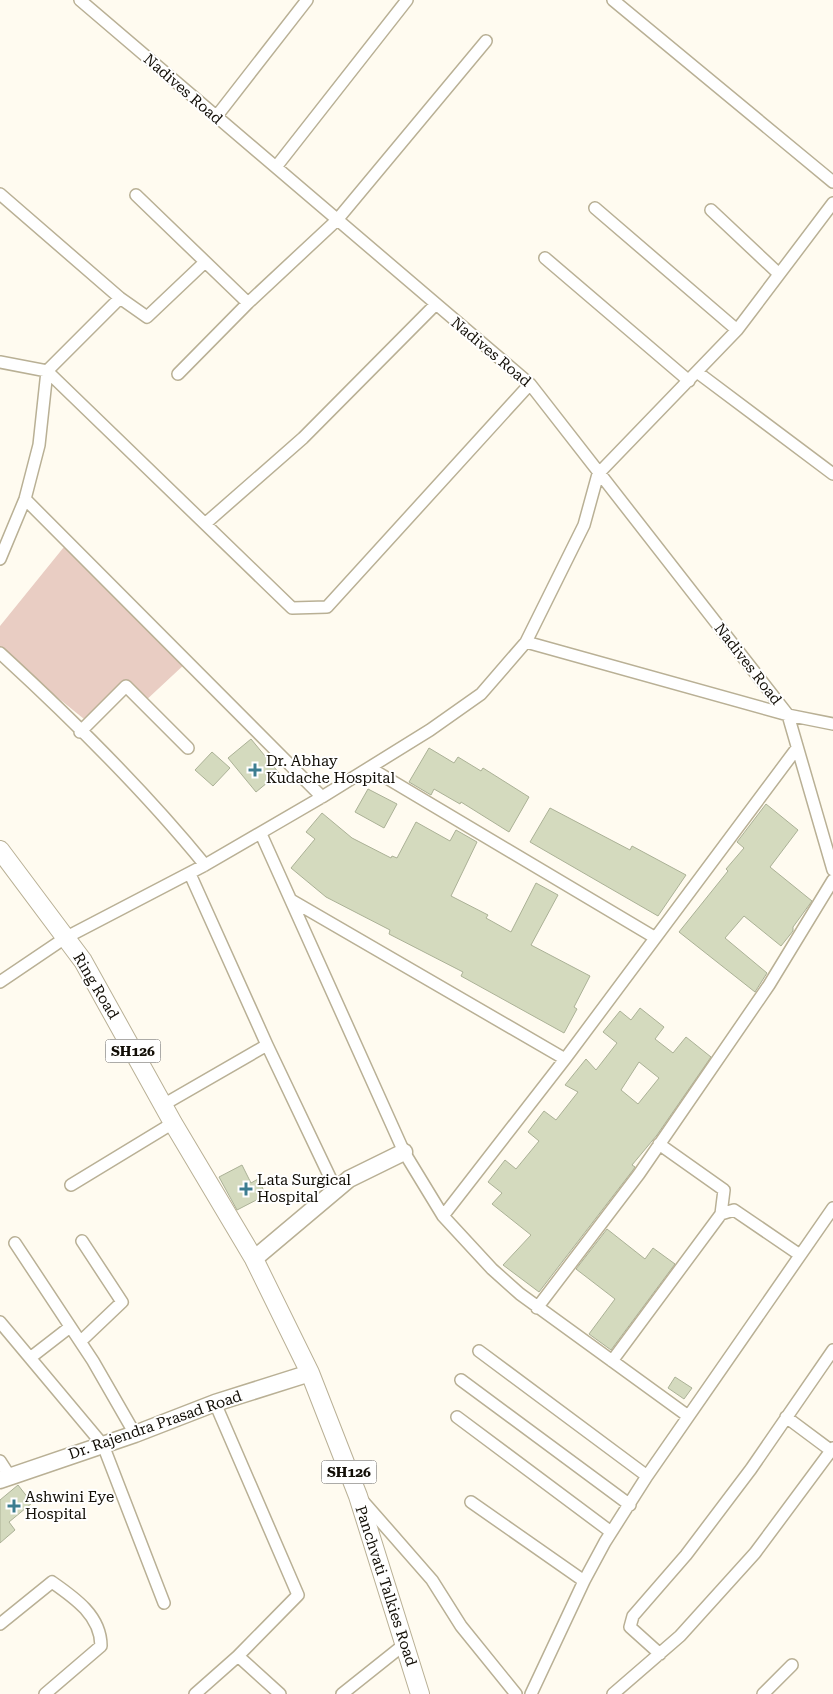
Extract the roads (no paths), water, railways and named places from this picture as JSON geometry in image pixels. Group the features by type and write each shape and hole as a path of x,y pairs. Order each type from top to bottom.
{"main road":[{"name":"Ring Road","path":"0,850 83,961 173,1123 254,1260"},
{"path":"254,1260 349,1179 404,1152"},
{"name":"Panchvati Talkies Road","path":"254,1260 310,1374 358,1496 406,1643 420,1694"},
{"name":"Dr. Rajendra Prasad Road","path":"5,1478 135,1434 215,1403 310,1374"}],"street":[{"name":"Nadives Road","path":"80,0 435,305 530,384 598,474 788,715 833,870"},
{"path":"216,117 307,0"},
{"path":"276,167 406,0"},
{"path":"612,0 833,182"},
{"path":"178,374 248,303 337,220 486,41"},
{"path":"0,194 120,298 147,317 205,262"},
{"path":"136,195 248,303"},
{"path":"0,982 65,938 190,874 261,834 370,768 481,694 526,642 584,525 598,474 736,330 833,203"},
{"path":"595,208 736,330"},
{"path":"711,210 779,274"},
{"path":"545,258 693,376 833,474"},
{"path":"0,559 25,499 39,445 47,372 120,298"},
{"path":"206,523 303,438 435,305"},
{"path":"0,362 47,372 206,523 292,608 327,607 530,384"},
{"path":"25,499 322,797"},
{"path":"526,642 788,715 833,724"},
{"path":"0,653 41,690 171,823 205,866"},
{"path":"80,732 126,686 188,748"},
{"path":"443,1216 565,1059 654,937 797,748"},
{"path":"370,768 654,937"},
{"path":"261,834 404,1152 443,1216 492,1269 537,1308 688,1416"},
{"path":"190,874 267,1045 336,1190"},
{"path":"537,1308 659,1144 769,984 833,880"},
{"path":"291,900 565,1059"},
{"path":"163,1105 267,1045"},
{"path":"71,1185 173,1123"},
{"path":"612,1361 721,1214 724,1190 659,1144"},
{"path":"532,1694 584,1581 611,1532 688,1416 833,1208"},
{"path":"721,1214 734,1210 800,1255"},
{"path":"80,1341 122,1302 82,1241"},
{"path":"15,1243 80,1341 135,1434"},
{"path":"0,1322 103,1445 164,1603"},
{"path":"30,1358 70,1327"},
{"path":"660,1654 630,1627 633,1616 686,1555 751,1469 833,1350"},
{"path":"479,1351 647,1476"},
{"path":"461,1380 630,1505"},
{"path":"195,1694 238,1656 298,1595 215,1403"},
{"path":"456,1417 611,1532"},
{"path":"613,1694 680,1636 755,1554 832,1450 786,1417"},
{"path":"0,1461 5,1478"},
{"path":"358,1496 432,1580 461,1626 516,1694"},
{"path":"471,1502 584,1581"},
{"path":"0,1624 52,1582 90,1613 101,1634 101,1646 45,1694"},
{"path":"342,1694 406,1643"},
{"path":"238,1656 280,1694"},
{"path":"763,1694 792,1664"}],"place":[{"name":"Dr. Abhay Kudache Hospital","path":"255,770"},
{"name":"Lata Surgical Hospital","path":"246,1189"},
{"name":"Ashwini Eye Hospital","path":"14,1506"}]}
